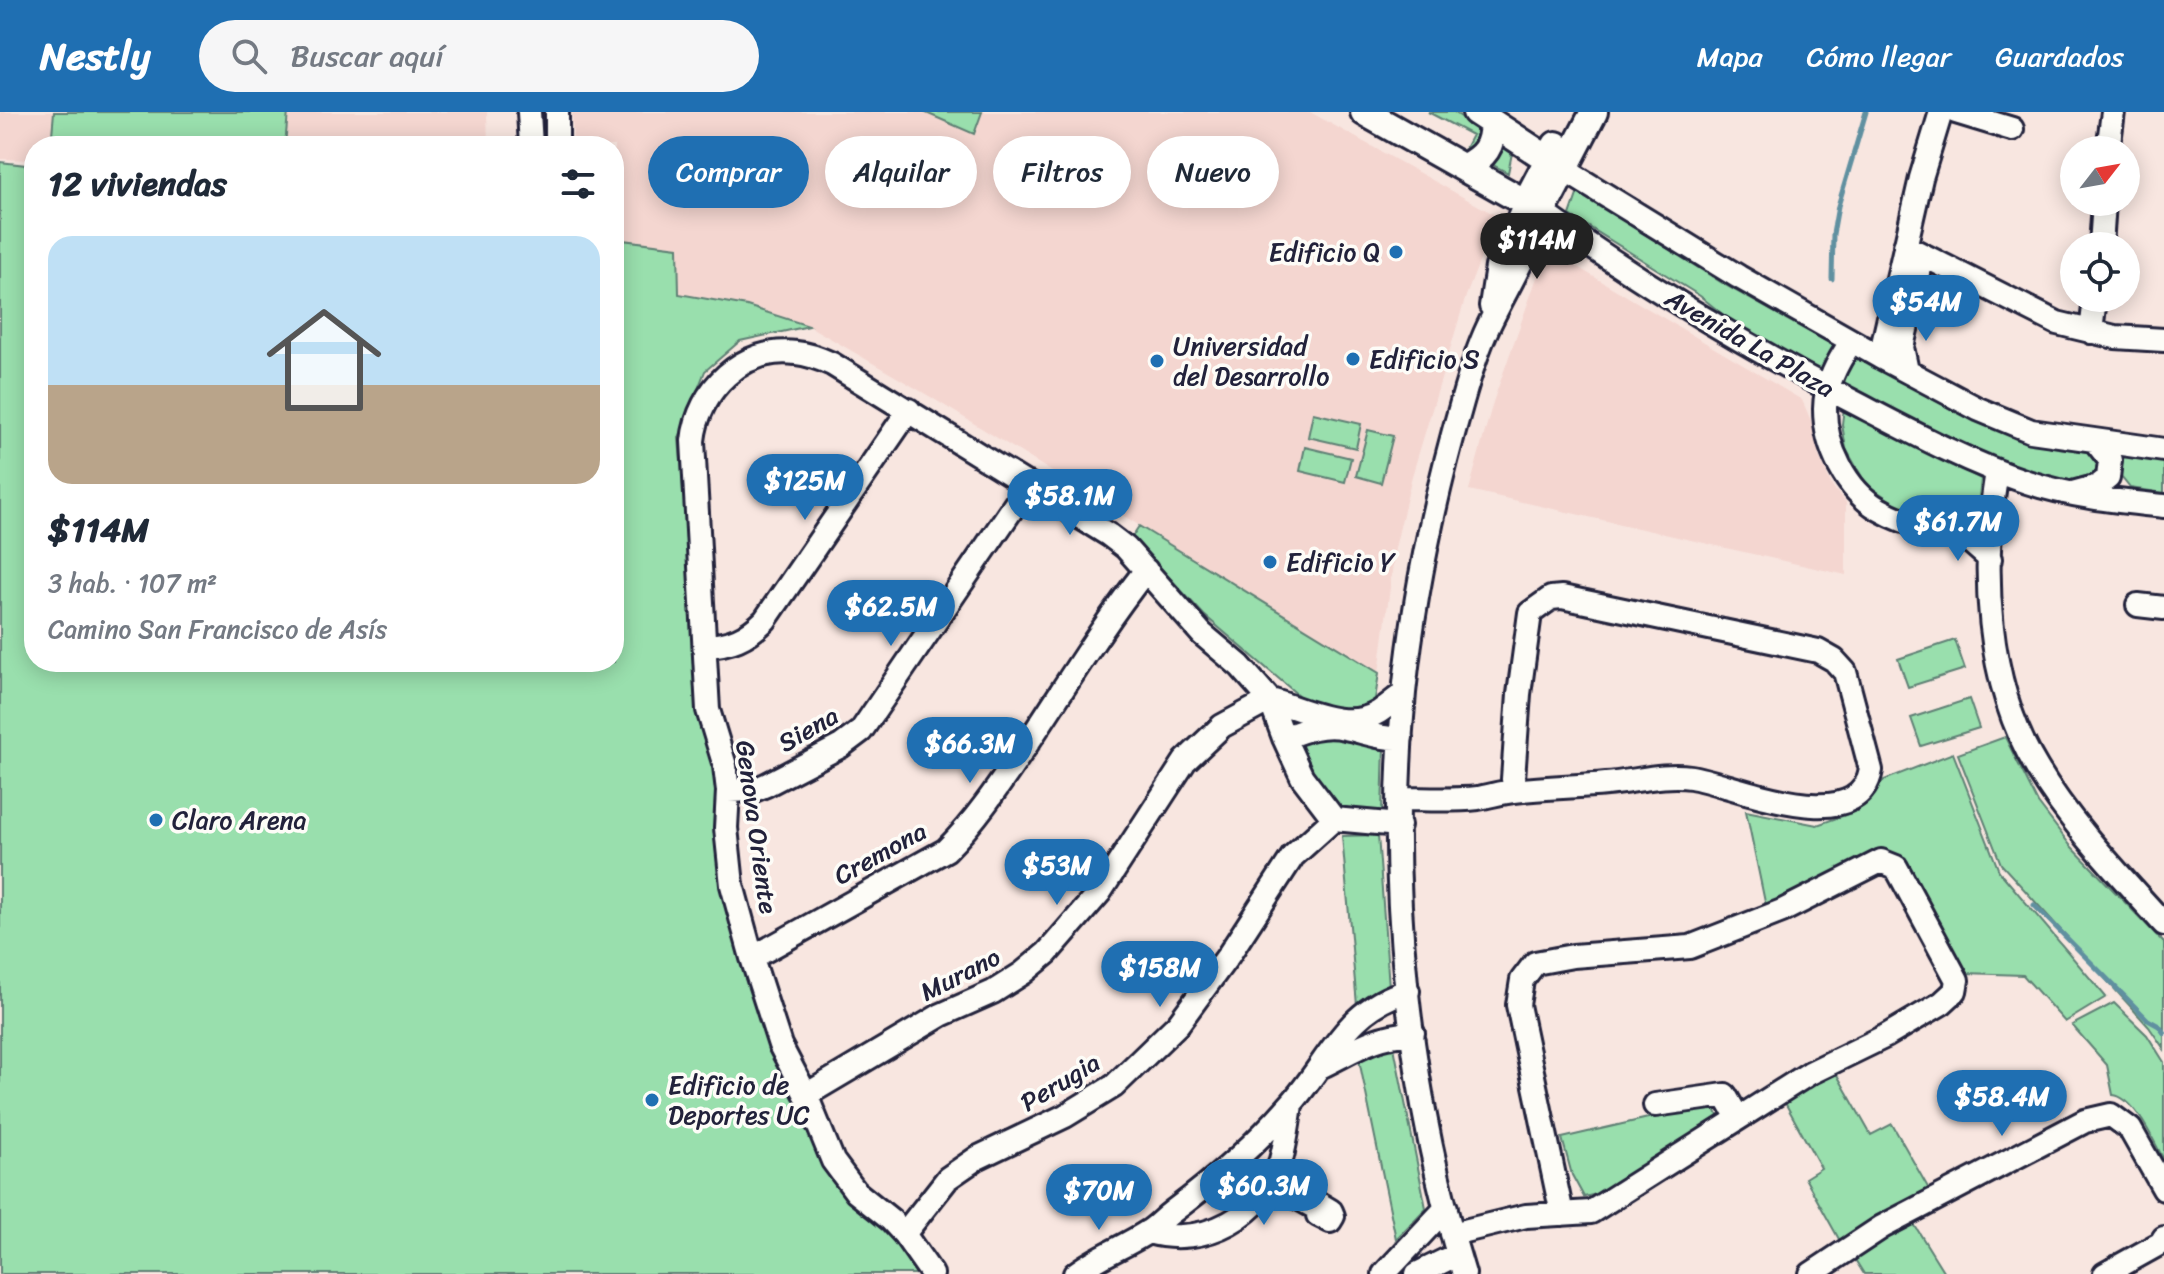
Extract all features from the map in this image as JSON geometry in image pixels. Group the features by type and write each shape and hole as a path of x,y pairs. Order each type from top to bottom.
{"main road":[{"name":"Avenida La Plaza","path":"1364,112 1534,207"},
{"path":"1534,207 1575,112"},
{"path":"1555,164 1594,112"},
{"name":"Avenida La Plaza","path":"1485,118 1555,164"},
{"path":"1465,167 1480,158 1493,139 1485,118"}],"street":[{"path":"529,112 530,136"},
{"path":"557,112 557,136"},
{"path":"1907,371 1902,347 1914,250 1941,112"},
{"path":"1956,112 2012,129"},
{"path":"2110,136 2113,112"},
{"name":"Avenida La Plaza","path":"1555,164 1739,277 1978,409 2020,427 2164,450"},
{"path":"1458,1254 1422,1098 1408,991 1399,825 1404,693 1415,611 1436,504 1462,401 1486,330 1530,244 1534,207"},
{"name":"Avenida La Plaza","path":"1534,207 1697,316 1829,389 1972,462 2070,494 2112,502 2164,506"},
{"path":"1914,250 2045,318 2115,337 2164,340"},
{"path":"1880,357 1914,250"},
{"path":"2091,332 2093,312"},
{"path":"1852,341 1838,360 1825,408 1833,452 1854,488 1880,510 1900,519 1955,531 1990,559"},
{"name":"Genova Oriente","path":"909,410 832,364 793,352 778,352 735,367 715,387 699,415 693,441 708,710 725,766 728,791 726,828 732,885 752,958 780,1045 806,1095 827,1149 856,1192 904,1234 932,1274"},
{"path":"705,646 738,640 752,633 765,620 909,410 1126,548 1202,634 1240,666 1270,700 1302,777 1334,819 1399,825"},
{"path":"2095,441 2106,455 2121,489 2135,503"},
{"path":"2070,494 2104,483 2111,466"},
{"path":"1997,471 1992,512 1990,593 1997,656 2009,705 2026,748 2060,801 2164,924"},
{"name":"Siena","path":"728,791 754,790 766,785 841,746 861,731 1029,484"},
{"path":"1955,531 1992,512"},
{"name":"Cremona","path":"752,958 938,854 962,834 1146,570"},
{"path":"1399,799 1477,798 1515,791 1673,776 1717,782 1782,802 1826,805 1845,802 1859,795 1869,782 1871,770 1845,672 1834,660 1818,651 1562,597 1551,598 1530,613 1519,694 1513,779 1515,791"},
{"path":"2138,605 2164,608"},
{"path":"1270,700 1341,720 1378,713 1404,693"},
{"name":"Murano","path":"806,1095 941,1015 993,992 1047,953 1100,892 1185,761 1222,726 1270,700"},
{"path":"1284,738 1305,729 1324,726 1343,727 1378,738 1401,738"},
{"name":"Perugia","path":"904,1234 948,1178 977,1158 1065,1116 1114,1086 1178,1024 1228,956 1293,856 1334,819"},
{"path":"1417,1274 1526,1216 1562,1214 1591,1212 1810,1073 1886,1036 1942,1003 1955,991 1957,980 1896,867 1881,861 1782,911 1690,947 1573,956 1535,963 1522,980 1518,1005 1562,1214"},
{"path":"1075,1274 1148,1232 1216,1180 1291,1105 1337,1039 1355,1019 1384,998 1408,991"},
{"path":"1321,1066 1372,1040 1387,1035 1413,1033"},
{"path":"1655,1105 1725,1095 1738,1118"},
{"path":"1148,1232 1165,1237 1194,1236 1212,1231 1245,1213 1271,1183 1281,1159 1291,1105"},
{"path":"1811,1274 1882,1227 2085,1121 2111,1115 2130,1129 2164,1189"},
{"path":"1271,1183 1318,1209"},
{"path":"1384,1274 1446,1208"},
{"path":"2105,1274 2161,1243 2164,1238"}],"shaded area":[{"path":"0,112 487,112 488,136 24,136 24,160 0,159"},
{"name":"Universidad del Desarrollo","path":"572,112 1310,112 1497,216 1466,296 1412,476 1395,548 1379,673 929,396 809,326 747,306 678,294 678,247 624,240 624,136 573,136"},
{"path":"1547,249 1802,400 1812,423 1819,456 1833,488 1846,502 1846,575 1469,490 1493,402"}],"green space":[{"path":"54,112 288,112 286,136 52,136"},
{"path":"924,112 982,112 974,134"},
{"path":"1428,112 1454,112 1512,153 1508,173 1464,150 1472,135"},
{"path":"0,162 24,165 24,672 624,672 624,240 678,247 679,294 747,306 809,326 740,341 705,371 679,438 696,648 720,766 725,882 853,1203 902,1246 920,1274 0,1274"},
{"path":"1578,192 1727,286 1836,347 1824,362 1821,375 1746,333 1700,296 1570,215"},
{"path":"1855,359 1867,360 2017,436 2054,447 2087,452 2097,459 2101,471 2080,486 1992,462 1846,387 1843,375 1845,366"},
{"path":"1844,407 1981,479 1978,507 1957,520 1905,510 1866,484 1846,449 1842,424"},
{"path":"1313,413 1361,424 1356,448 1308,437"},
{"path":"1368,430 1393,436 1381,483 1356,476"},
{"path":"1305,447 1351,458 1345,482 1300,471"},
{"path":"2113,455 2164,461 2164,493 2130,488 2122,478"},
{"path":"1139,526 1379,673 1374,706 1347,713 1305,701 1204,615 1132,537"},
{"path":"1955,640 1965,669 1908,687 1898,659"},
{"path":"1969,699 1979,728 1921,746 1911,718"},
{"path":"1327,732 1384,745 1382,813 1337,808 1312,777 1299,741"},
{"path":"2005,737 2038,803 2070,845 2164,943 2164,1049 2149,1027 2001,864 1958,754"},
{"path":"1953,753 1999,871 2106,997 2065,1022 2023,975 1965,973 1903,861 1766,907 1746,811 1817,825 1857,811 1884,780"},
{"path":"1378,835 1389,987 1357,1005 1342,836"},
{"path":"2114,1003 2147,1035 2164,1062 2164,1160 2129,1103 2113,1095 2107,1065 2072,1025"},
{"path":"1394,1047 1426,1208 1396,1239 1358,1055"},
{"path":"1836,1073 1871,1135 1892,1124 1930,1191 1840,1241 1805,1178 1821,1168 1784,1101"},
{"path":"1713,1103 1720,1121 1610,1191 1584,1197 1572,1175 1562,1138"},
{"path":"1912,1221 1945,1274 1864,1274 1854,1258"}],"waterway":[{"path":"1832,279 1833,234 1838,206 1866,112"},
{"path":"2034,905 2164,1033"}],"place":[{"name":"Edificio Q","path":"1396,252"},
{"name":"Edificio S","path":"1353,359"},
{"name":"Universidad del Desarrollo","path":"1157,361"},
{"name":"Edificio Y","path":"1270,562"},
{"name":"Claro Arena","path":"156,820"},
{"name":"Edificio de Deportes UC","path":"652,1100"}]}
